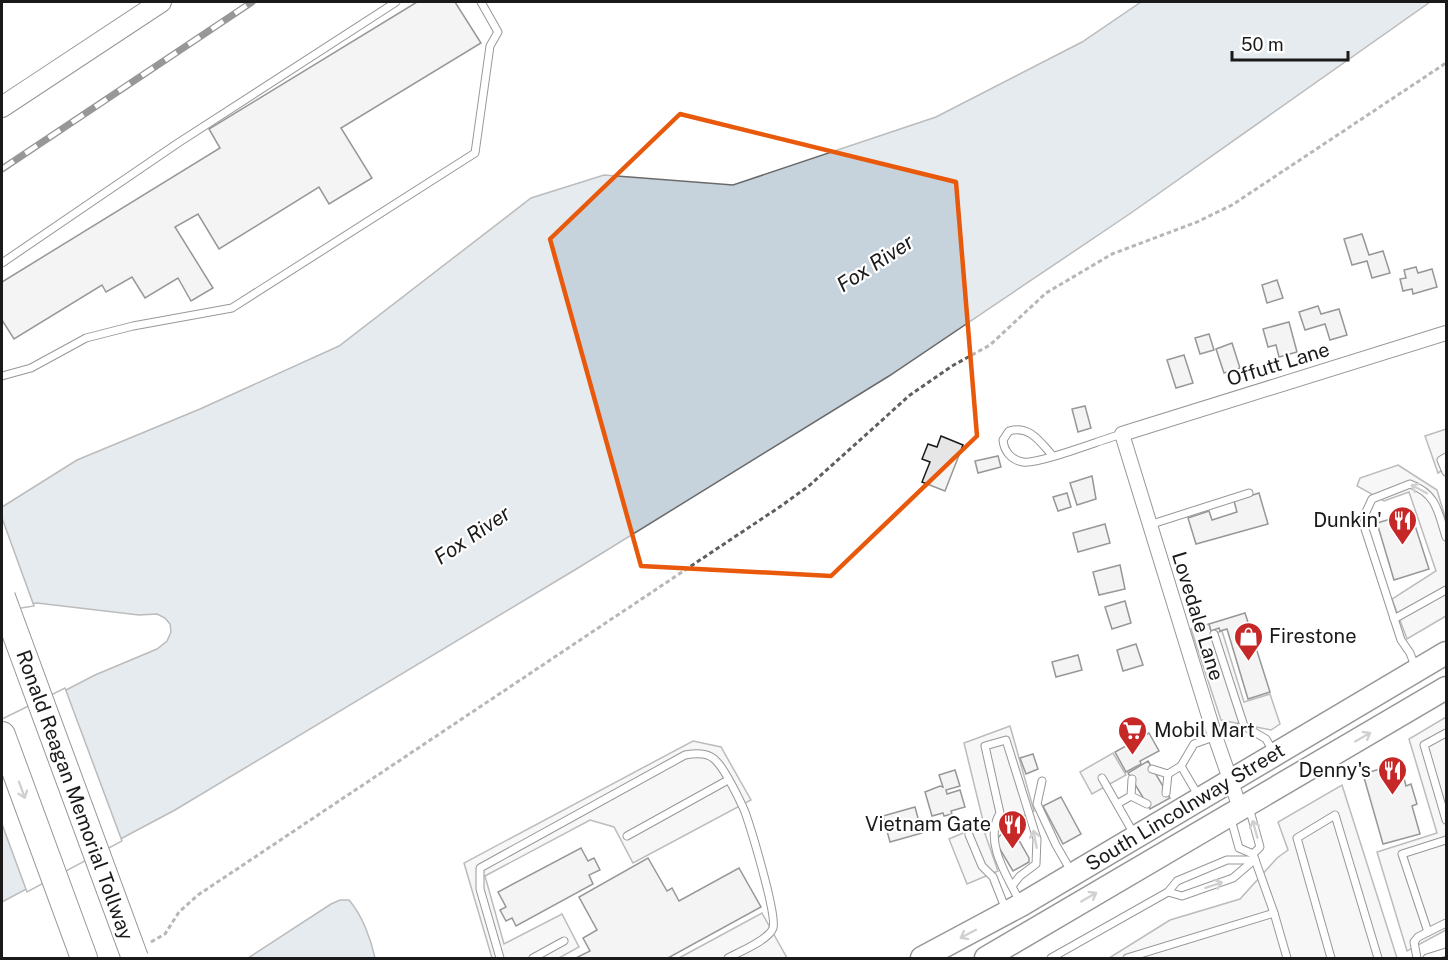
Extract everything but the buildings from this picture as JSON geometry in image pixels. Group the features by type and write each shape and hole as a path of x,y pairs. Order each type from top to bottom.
{"highway":[{"name":"Ronald Reagan Memorial Tollway","path":"2,597 141,951"},
{"path":"2,735 84,958"}],"main road":[{"path":"2,107 161,2"},
{"name":"South Lincolnway Street","path":"922,958 1013,901 1073,873 1446,652"},
{"name":"South Lincolnway Street","path":"986,958 1446,688"}],"street":[{"name":"Offutt Lane","path":"1122,434 1446,333"},
{"name":"Lovedale Lane","path":"1122,434 1215,736 1240,808"}],"lane":[{"path":"2,263 178,143 396,2"},
{"path":"2,376 31,368 86,338 133,326 232,308 475,153 490,46 498,32 481,2"},
{"path":"1053,456 1032,434 1023,430 1009,432 1003,440 1011,458 1029,462 1053,456 1122,434"},
{"path":"1446,458 1441,460 1446,472"},
{"path":"1416,670 1410,653 1401,640 1394,619 1364,526 1365,513 1372,499 1410,484 1423,489 1433,499 1446,537"},
{"path":"1149,525 1249,493"},
{"path":"1394,619 1446,590"},
{"path":"1214,634 1244,726 1266,739 1275,754"},
{"path":"1158,779 1181,766 1194,744 1244,726"},
{"path":"1446,733 1424,745 1446,820"},
{"path":"1006,740 1037,839 1036,864 1020,876 1013,901 993,837 994,823 1000,813 985,746 1006,740"},
{"path":"500,958 480,889 480,868 685,755 696,753 709,755 718,762 728,780 744,811 768,890 773,927 766,937 728,958"},
{"path":"1181,766 1199,798"},
{"path":"1152,769 1168,774"},
{"path":"1166,793 1168,774"},
{"path":"1102,778 1135,836"},
{"path":"627,836 728,780"},
{"path":"1131,796 1132,780"},
{"path":"1042,781 1037,804 1056,845 1073,873"},
{"path":"1116,804 1139,791"},
{"path":"1131,796 1147,804"},
{"path":"1168,892 1182,896 1233,878 1254,857 1260,847 1250,811 1240,808 1232,823 1239,848 1254,857 1287,958"},
{"path":"1331,958 1297,838 1335,815 1378,958"},
{"path":"969,835 982,866 1013,901"},
{"path":"1428,932 1402,854 1446,840"},
{"path":"1052,958 1168,892 1177,881 1227,860 1254,857"},
{"path":"1127,958 1274,913"},
{"path":"1418,958 1414,942 1418,937 1446,923"},
{"path":"533,958 564,941"},
{"path":"1427,958 1446,952"}],"path":[{"path":"141,951 165,934 179,912 198,895 810,485 910,395 952,366 990,345 1046,293 1112,254 1197,222 1232,205 1446,63"}],"highlighted area":[{"path":"680,114 956,182 977,436 831,576 641,566 550,239"}],"shaded area":[{"path":"1446,429 1446,468 1438,473 1425,436"},
{"path":"1398,465 1437,490 1446,520 1446,616 1407,639 1392,599 1436,571 1409,492 1384,501 1357,486 1360,478"},
{"path":"1209,624 1212,634 1222,631 1244,702 1270,694 1280,724 1271,730 1221,720 1191,629"},
{"path":"1446,717 1446,930 1407,951 1377,852 1437,833 1409,739"},
{"path":"1010,726 1034,811 986,833 964,743"},
{"path":"693,741 721,747 751,800 633,863 614,827 590,820 485,876 504,944 562,914 579,947 559,958 492,958 464,863"},
{"path":"1113,753 1126,775 1092,794 1080,772"},
{"path":"1342,785 1397,958 1109,958 1170,920 1240,899 1277,858 1288,850 1278,822"},
{"path":"982,825 998,871 967,884 949,839"},
{"path":"762,913 787,958 679,958"}],"water":[{"name":"Fox River","path":"1141,2 1430,2 1131,213 889,376 578,568 175,810 2,902 2,723 95,675 157,649 167,641 171,632 170,624 157,614 139,615 37,603 2,608 2,507 77,460 200,409 339,346 531,198 604,175 733,185 936,117 1082,42"},
{"path":"340,900 349,900 358,913 375,958 248,958 331,904"}],"pier":[{"path":"2,518 34,606 2,611"},
{"path":"65,688 122,841 27,892 2,824 2,719"}],"railway":[{"path":"2,169 252,2"}],"place":[{"name":"Dunkin'","path":"1403,546"},
{"name":"Firestone","path":"1248,662"},
{"name":"Mobil Mart","path":"1133,756"},
{"name":"Denny's","path":"1392,796"},
{"name":"Vietnam Gate","path":"1012,850"}]}
